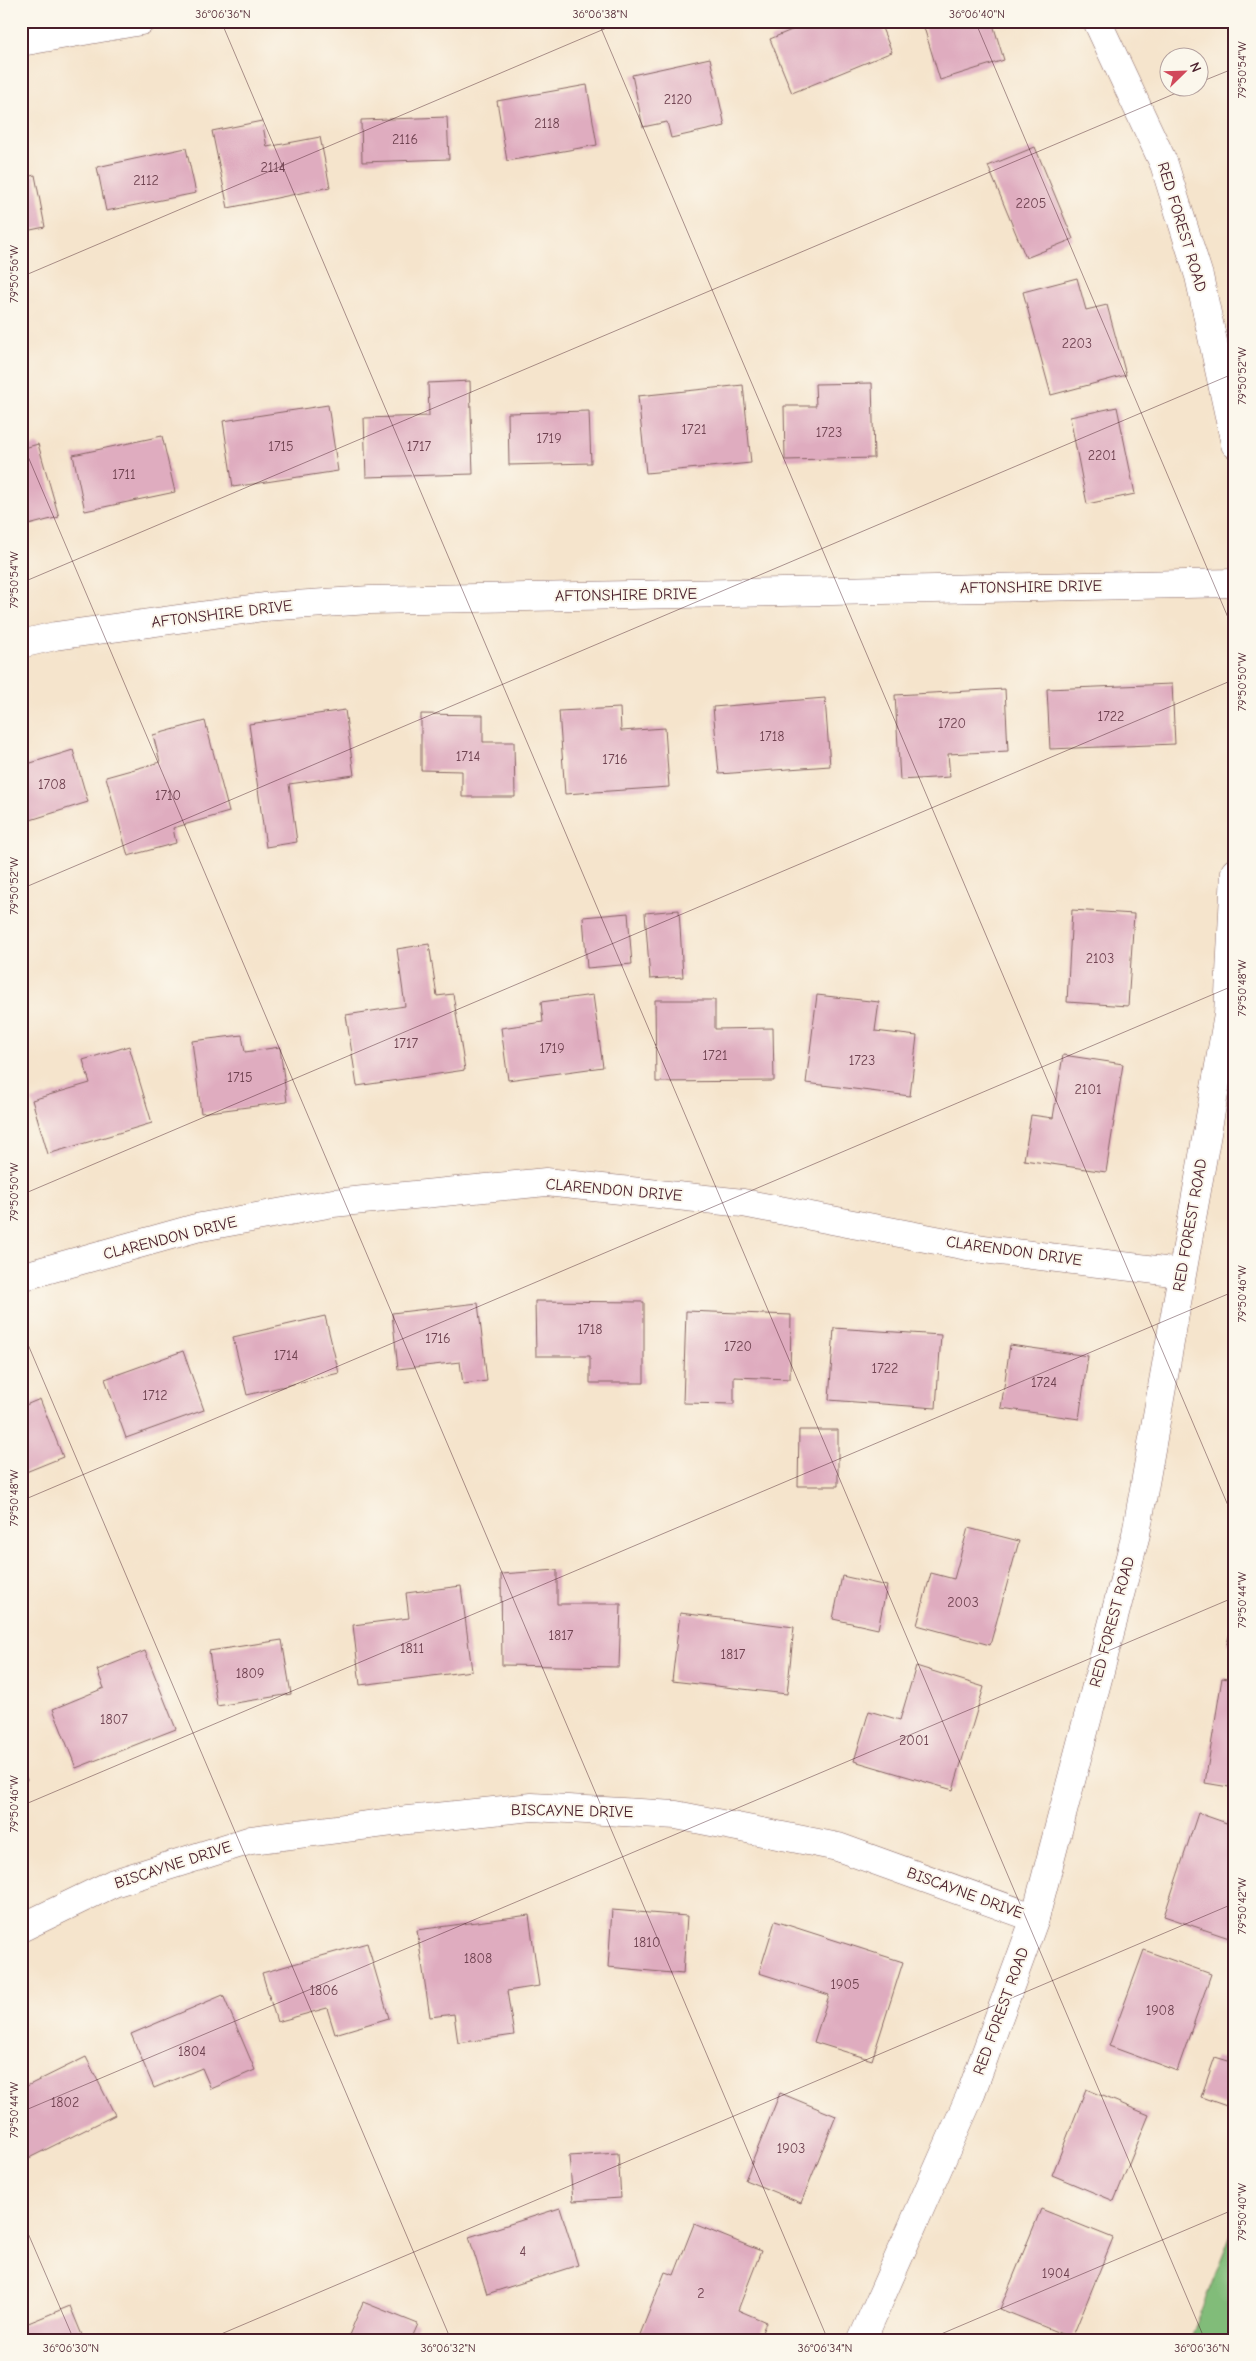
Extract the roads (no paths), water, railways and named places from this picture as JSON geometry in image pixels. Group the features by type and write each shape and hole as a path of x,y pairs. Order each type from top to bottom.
{"street":[{"path":"21,42 140,21"},
{"name":"RED FOREST ROAD","path":"1097,21 1164,164 1199,276 1235,444"},
{"name":"AFTONSHIRE DRIVE","path":"21,644 55,636 264,607 370,600 1235,583"},
{"name":"RED FOREST ROAD","path":"862,2340 970,2096 1035,1918 1136,1534 1228,1016 1235,872"},
{"name":"CLARENDON DRIVE","path":"21,1277 196,1228 333,1203 546,1182 743,1203 983,1249 1181,1273"},
{"name":"BISCAYNE DRIVE","path":"21,1928 114,1883 251,1840 408,1820 532,1807 676,1815 838,1848 1035,1918"}]}
